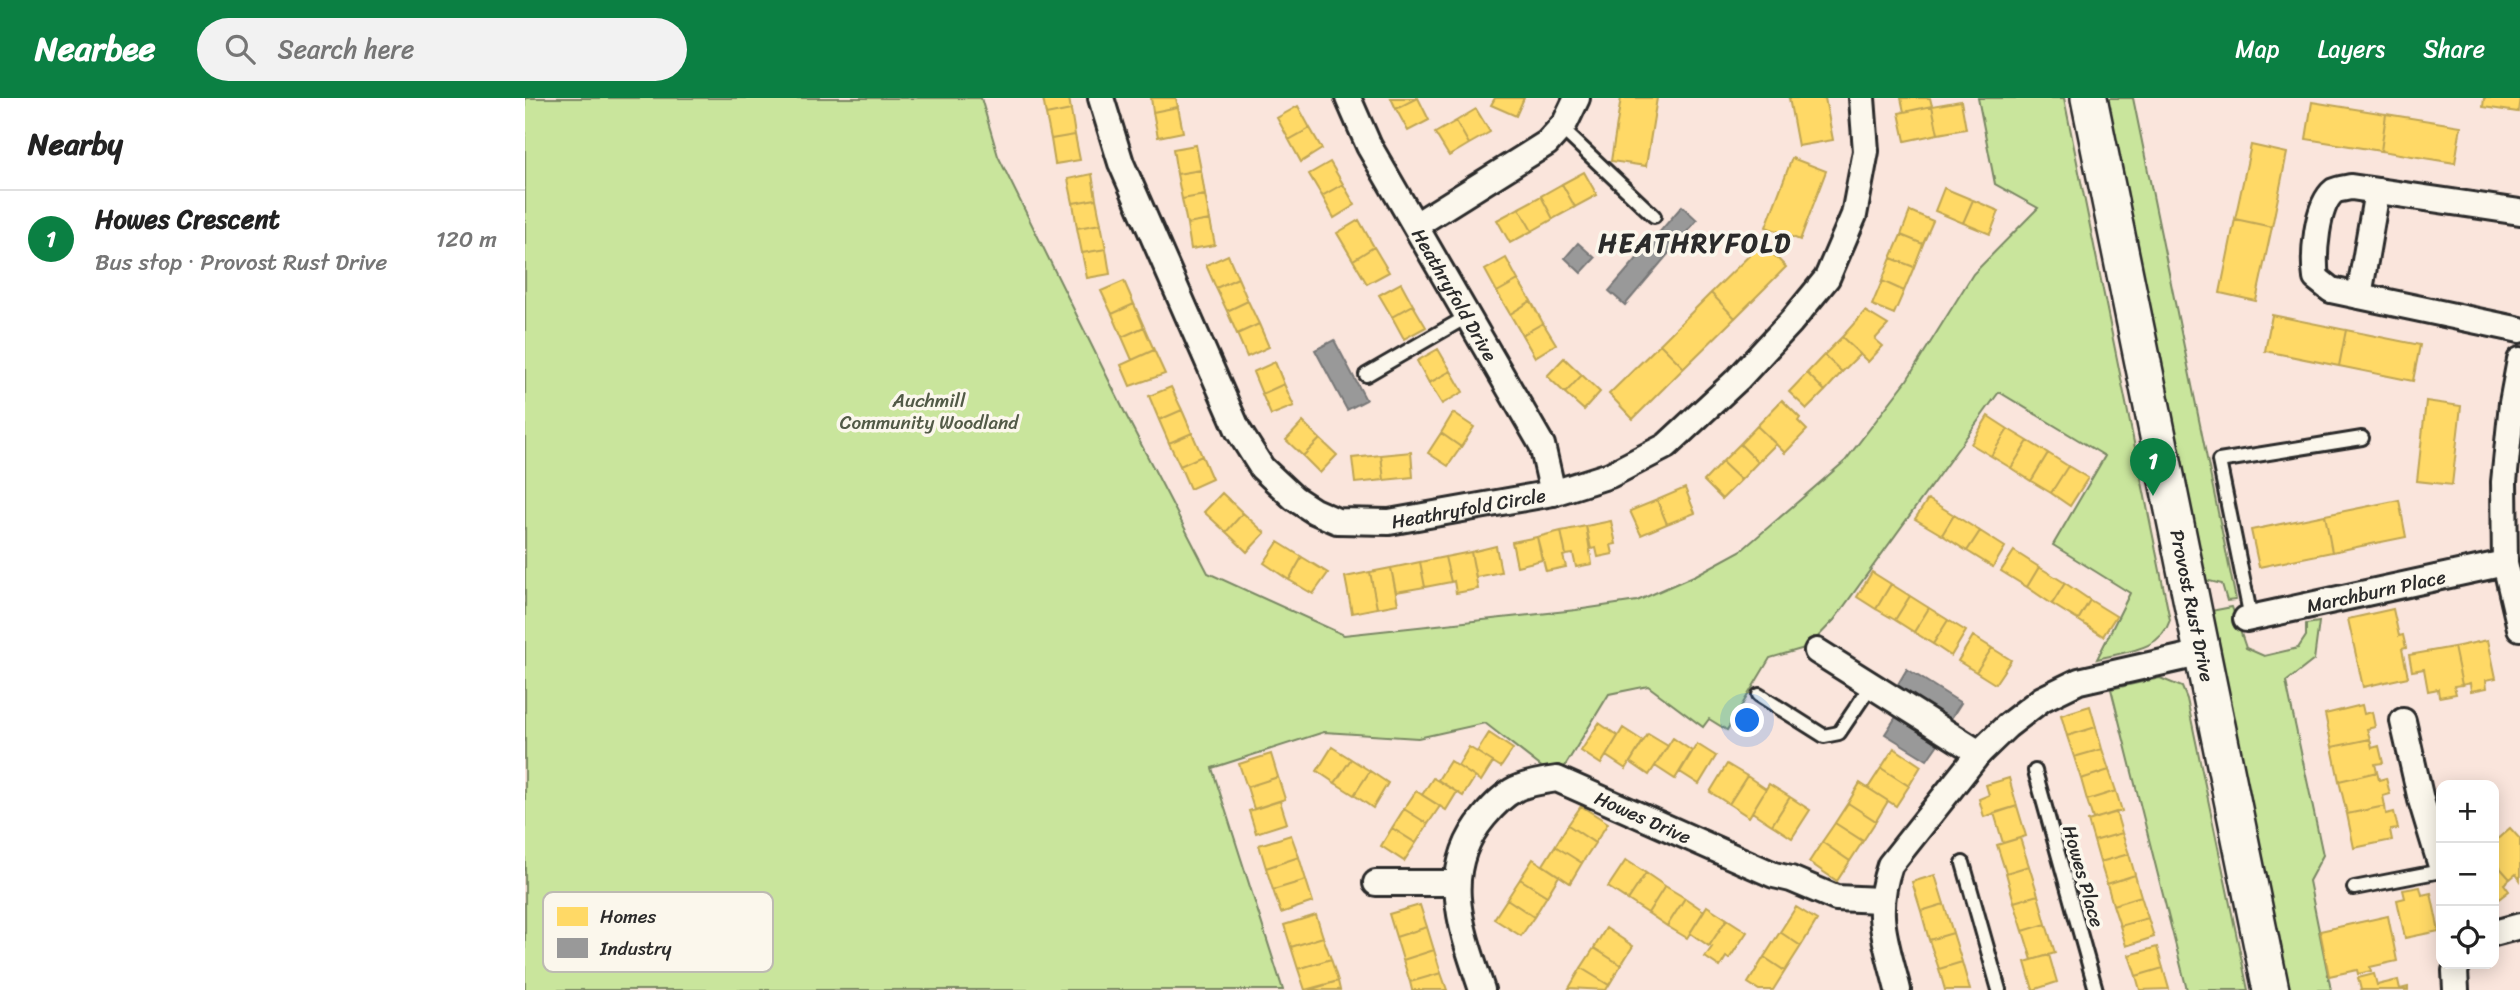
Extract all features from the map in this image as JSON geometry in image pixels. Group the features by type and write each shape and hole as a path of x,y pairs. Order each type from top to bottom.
{"street":[{"name":"Heathryfold Circle","path":"1101,98 1121,163 1238,430 1262,468 1294,498 1337,521 1389,522 1553,493 1610,475 1666,446 1738,379 1827,278 1854,215 1866,151 1863,98"},
{"name":"Heathryfold Drive","path":"1348,98 1369,146 1542,445 1553,493"},
{"path":"1416,225 1547,143 1565,123 1577,98"},
{"name":"Provost Rust Drive","path":"2089,98 2271,990"},
{"path":"2520,212 2351,187 2335,190 2324,204 2313,259 2316,278 2331,290 2520,330"},
{"path":"2360,296 2377,191"},
{"path":"2520,360 2512,403 2504,482 2505,563 2520,628"},
{"name":"Marchburn Place","path":"2248,619 2505,563"},
{"path":"1817,651 1979,753"},
{"path":"1898,990 1883,929 1881,900 1890,865 1979,753 2007,726 2042,699 2079,681 2203,653"},
{"path":"2403,721 2431,798 2437,843"},
{"name":"Howes Drive","path":"1482,990 1462,930 1456,883 1461,856 1476,827 1498,800 1526,783 1557,779 1774,876 1791,879 1836,898 1881,900"},
{"path":"1376,883 1456,883"},
{"path":"2499,932 2520,926"},
{"path":"2456,969 2456,990"}],"lane":[{"path":"1561,128 1654,216"},
{"path":"1366,375 1468,316"},
{"path":"2248,619 2220,460 2362,438"},
{"path":"1759,695 1824,736 1839,733 1872,684"},
{"name":"Howes Place","path":"2035,771 2096,990"},
{"path":"1963,863 1999,990"},
{"path":"2354,888 2436,870"}],"green space":[{"name":"Auchmill Community Woodland","path":"525,98 981,98 998,156 1128,419 1208,573 1344,635 1637,601 1696,575 1742,550 1845,461 1907,380 1973,274 2038,208 1995,184 1978,98 2064,98 2170,620 2159,638 2150,644 2097,659 2130,593 2053,545 2105,456 1999,392 1834,620 1808,647 1770,658 1727,730 1709,719 1703,727 1648,686 1609,694 1557,779 1485,723 1418,738 1324,732 1212,768 1283,990 525,990"},
{"path":"2103,98 2133,98 2236,600 2227,601 2222,584 2205,580"},
{"path":"2232,607 2246,648 2264,656 2298,648 2306,636 2306,624 2319,622 2314,660 2286,682 2323,855 2309,881 2331,990 2288,990 2211,611"},
{"path":"2160,678 2182,687 2187,699 2248,990 2187,990 2111,689"}],"building: Homes":[{"path":"1043,98 1069,98 1071,110 1046,115"},
{"path":"1151,98 1176,98 1178,107 1153,112"},
{"path":"1391,98 1417,98 1396,109"},
{"path":"1418,98 1429,120 1408,131 1396,109"},
{"path":"1495,98 1524,98 1516,116 1491,105"},
{"path":"1621,98 1657,98 1646,166 1611,161"},
{"path":"1789,98 1825,98 1833,140 1798,146"},
{"path":"1901,98 1930,98 1932,106 1904,112"},
{"path":"2484,98 2520,98 2518,112 2483,107"},
{"path":"1961,101 1966,129 1938,134 1932,106"},
{"path":"2312,102 2386,114 2381,151 2306,139"},
{"path":"1298,106 1310,128 1289,140 1277,118"},
{"path":"1932,106 1938,134 1905,141 1899,113"},
{"path":"1178,107 1183,132 1158,137 1153,112"},
{"path":"1476,109 1490,132 1469,144 1456,121"},
{"path":"1071,110 1075,135 1051,139 1046,115"},
{"path":"2386,114 2461,126 2455,163 2381,151"},
{"path":"1456,121 1469,144 1449,156 1435,133"},
{"path":"1310,128 1322,149 1301,162 1289,140"},
{"path":"1075,135 1080,160 1055,164 1051,139"},
{"path":"1196,145 1201,170 1177,174 1173,149"},
{"path":"2251,145 2287,153 2272,227 2235,219"},
{"path":"1792,158 1826,171 1800,240 1766,227"},
{"path":"1330,162 1343,184 1322,196 1309,174"},
{"path":"1201,170 1205,195 1182,199 1177,174"},
{"path":"1584,172 1597,195 1575,207 1562,184"},
{"path":"1092,174 1096,199 1073,203 1068,179"},
{"path":"1343,184 1355,205 1334,218 1322,196"},
{"path":"1562,184 1575,207 1553,219 1541,196"},
{"path":"1944,188 1973,200 1963,223 1935,211"},
{"path":"1205,195 1210,220 1187,224 1182,199"},
{"path":"1541,196 1553,219 1532,231 1519,208"},
{"path":"1096,199 1101,224 1077,228 1073,203"},
{"path":"1973,200 1999,211 1990,234 1963,223"},
{"path":"1519,208 1532,231 1510,243 1497,220"},
{"path":"1910,211 1933,221 1923,244 1901,235"},
{"path":"2235,219 2272,227 2256,301 2220,293"},
{"path":"1210,220 1215,245 1191,249 1187,224"},
{"path":"1359,220 1374,247 1353,260 1337,233"},
{"path":"1101,224 1106,249 1082,253 1077,228"},
{"path":"1901,235 1923,244 1914,267 1891,258"},
{"path":"1762,243 1786,267 1735,318 1711,293"},
{"path":"1374,247 1389,272 1367,284 1353,260"},
{"path":"1106,249 1110,274 1087,278 1082,253"},
{"path":"1228,255 1238,278 1216,288 1206,265"},
{"path":"1506,258 1518,280 1497,292 1485,270"},
{"path":"1891,258 1914,267 1904,291 1882,281"},
{"path":"1238,278 1248,301 1227,311 1216,288"},
{"path":"1518,280 1531,301 1510,314 1497,292"},
{"path":"1124,281 1134,304 1112,314 1101,291"},
{"path":"1882,281 1904,291 1894,314 1872,305"},
{"path":"1401,283 1413,305 1392,317 1379,295"},
{"path":"1711,293 1735,318 1684,368 1660,344"},
{"path":"1248,301 1259,324 1237,334 1227,311"},
{"path":"1531,301 1543,323 1522,335 1510,314"},
{"path":"1134,304 1144,327 1122,337 1112,314"},
{"path":"1413,305 1426,327 1404,339 1392,317"},
{"path":"1865,311 1888,325 1875,339 1883,346 1868,362 1842,337"},
{"path":"2272,315 2346,330 2339,366 2265,351"},
{"path":"1543,323 1556,344 1535,357 1522,335"},
{"path":"1259,324 1269,347 1247,357 1237,334"},
{"path":"1144,327 1154,350 1132,360 1122,337"},
{"path":"2346,330 2420,345 2413,381 2339,366"},
{"path":"1842,337 1860,354 1842,372 1824,355"},
{"path":"1660,344 1684,368 1633,419 1609,394"},
{"path":"1438,349 1451,371 1429,383 1417,361"},
{"path":"1154,350 1165,374 1130,386 1121,365"},
{"path":"1824,355 1842,372 1825,391 1807,373"},
{"path":"1564,358 1582,375 1565,393 1547,376"},
{"path":"1275,362 1284,384 1262,394 1253,372"},
{"path":"1451,371 1463,392 1442,404 1429,383"},
{"path":"1807,373 1825,391 1807,409 1789,392"},
{"path":"1582,375 1600,392 1584,410 1565,393"},
{"path":"1284,384 1294,406 1271,415 1262,394"},
{"path":"1171,387 1182,410 1159,420 1149,396"},
{"path":"1782,400 1800,418 1798,421 1807,430 1785,453 1757,426"},
{"path":"2426,401 2461,406 2452,485 2417,481"},
{"path":"1182,410 1192,433 1169,443 1159,420"},
{"path":"1453,413 1474,427 1461,447 1441,433"},
{"path":"1988,416 2008,429 1991,456 1971,444"},
{"path":"1303,422 1320,439 1303,456 1286,440"},
{"path":"1757,426 1776,444 1758,462 1740,444"},
{"path":"2008,429 2028,441 2011,468 1991,456"},
{"path":"1192,433 1202,456 1180,466 1169,443"},
{"path":"1441,433 1461,447 1448,466 1428,453"},
{"path":"1320,439 1337,455 1320,473 1303,456"},
{"path":"2028,441 2048,453 2031,481 2011,468"},
{"path":"1740,444 1758,462 1741,480 1722,462"},
{"path":"1411,452 1413,477 1384,480 1381,455"},
{"path":"2048,453 2068,466 2051,493 2031,481"},
{"path":"1381,455 1384,480 1355,483 1352,458"},
{"path":"1202,456 1212,479 1190,489 1180,466"},
{"path":"1722,462 1741,480 1722,499 1704,481"},
{"path":"2068,466 2088,478 2070,506 2051,493"},
{"path":"1685,488 1695,513 1667,524 1657,500"},
{"path":"1222,493 1243,513 1226,532 1204,512"},
{"path":"1928,499 1954,515 1942,535 1915,519"},
{"path":"1657,500 1667,524 1641,535 1630,511"},
{"path":"2399,500 2406,537 2332,552 2325,515"},
{"path":"1243,513 1265,533 1247,552 1226,532"},
{"path":"1954,515 1980,531 1967,551 1942,535"},
{"path":"2325,515 2332,552 2259,567 2251,530"},
{"path":"1611,521 1616,544 1611,545 1613,554 1598,557 1596,548 1591,549 1586,526"},
{"path":"1586,526 1592,564 1576,567 1573,554 1566,555 1561,531"},
{"path":"1561,531 1566,567 1546,571 1537,537"},
{"path":"1980,531 2005,547 1993,567 1967,551"},
{"path":"1537,537 1542,560 1517,566 1512,542"},
{"path":"1278,542 1302,557 1289,580 1264,563"},
{"path":"1496,546 1501,572 1476,577 1471,552"},
{"path":"2014,551 2039,567 2027,587 2001,571"},
{"path":"1471,552 1478,589 1456,593 1445,557"},
{"path":"1302,557 1328,573 1313,594 1289,580"},
{"path":"1445,557 1451,582 1425,587 1420,562"},
{"path":"1420,562 1425,587 1396,592 1391,568"},
{"path":"2039,567 2065,583 2052,604 2027,587"},
{"path":"1391,568 1398,604 1377,608 1370,572"},
{"path":"1370,572 1377,608 1352,613 1345,577"},
{"path":"1872,572 1891,584 1876,609 1857,597"},
{"path":"2065,583 2090,600 2078,620 2052,604"},
{"path":"1891,584 1910,596 1895,620 1876,609"},
{"path":"1910,596 1929,608 1914,632 1895,620"},
{"path":"2090,600 2116,616 2103,636 2078,620"},
{"path":"1929,608 1948,620 1933,644 1914,632"},
{"path":"2393,609 2399,636 2403,635 2406,648 2402,649 2408,677 2363,687 2348,619"},
{"path":"1948,620 1966,631 1951,656 1933,644"},
{"path":"1973,636 1992,648 1976,672 1958,661"},
{"path":"2488,640 2496,678 2486,680 2487,688 2471,691 2470,683 2462,685 2454,647"},
{"path":"2454,647 2462,685 2454,686 2456,694 2439,697 2438,689 2428,691 2424,669 2412,671 2409,655"},
{"path":"1992,648 2011,660 1995,684 1976,672"},
{"path":"2362,705 2364,714 2372,712 2375,727 2367,729 2370,739 2332,747 2325,714"},
{"path":"2090,706 2096,727 2067,736 2061,715"},
{"path":"1599,723 1618,736 1601,764 1581,751"},
{"path":"2096,727 2102,749 2074,757 2067,736"},
{"path":"1623,728 1643,741 1626,769 1606,756"},
{"path":"1489,733 1513,749 1501,767 1477,752"},
{"path":"1648,734 1668,746 1649,775 1630,762"},
{"path":"1673,738 1692,751 1675,779 1655,766"},
{"path":"2370,739 2372,748 2379,746 2383,763 2375,764 2377,772 2339,781 2332,747"},
{"path":"1697,744 1716,756 1699,784 1680,772"},
{"path":"1332,747 1351,759 1335,783 1317,771"},
{"path":"1469,747 1493,762 1481,781 1458,766"},
{"path":"1894,748 1921,766 1909,786 1881,768"},
{"path":"2102,749 2109,770 2081,779 2074,757"},
{"path":"1271,754 1278,777 1247,787 1239,764"},
{"path":"1351,759 1370,771 1354,795 1335,783"},
{"path":"1450,761 1475,777 1463,796 1438,780"},
{"path":"1727,764 1747,776 1729,804 1710,792"},
{"path":"1881,768 1909,786 1896,806 1868,788"},
{"path":"2109,770 2116,791 2087,800 2081,779"},
{"path":"1370,771 1388,783 1373,808 1354,795"},
{"path":"2377,772 2379,780 2386,778 2390,794 2383,796 2385,806 2347,814 2339,781"},
{"path":"1747,776 1766,789 1749,817 1729,804"},
{"path":"1278,777 1285,799 1254,809 1247,787"},
{"path":"1433,778 1457,792 1446,810 1422,795"},
{"path":"2009,778 2017,806 1984,817 1979,799 1989,795 1986,785"},
{"path":"1860,783 1888,801 1876,821 1848,803"},
{"path":"1769,784 1790,797 1772,825 1752,812"},
{"path":"1416,791 1440,806 1428,824 1404,809"},
{"path":"2116,791 2122,811 2093,819 2087,800"},
{"path":"1790,797 1810,810 1792,838 1772,825"},
{"path":"1280,801 1287,823 1256,833 1249,811"},
{"path":"1848,803 1876,821 1863,841 1835,823"},
{"path":"1581,806 1608,823 1595,843 1568,825"},
{"path":"2017,806 2026,836 2003,843 1994,813"},
{"path":"2385,806 2386,814 2394,812 2398,829 2390,830 2392,840 2354,848 2347,814"},
{"path":"1404,809 1428,824 1416,843 1392,828"},
{"path":"2116,812 2122,833 2094,841 2088,821"},
{"path":"1835,823 1863,841 1850,861 1822,842"},
{"path":"1568,825 1595,843 1582,863 1555,846"},
{"path":"1392,828 1416,843 1404,861 1381,846"},
{"path":"2510,828 2520,839 2520,880 2516,874 2510,879 2499,867 2499,838"},
{"path":"2122,833 2129,854 2100,862 2094,841"},
{"path":"1291,835 1299,857 1266,868 1259,845"},
{"path":"2020,838 2029,866 2006,873 1997,845"},
{"path":"1822,842 1850,861 1837,881 1809,862"},
{"path":"1555,846 1582,863 1570,883 1543,865"},
{"path":"2129,854 2135,875 2107,884 2100,862"},
{"path":"1299,857 1306,880 1273,890 1266,868"},
{"path":"1533,859 1559,876 1547,896 1520,879"},
{"path":"1626,860 1646,873 1628,900 1608,887"},
{"path":"2029,866 2038,895 2014,902 2006,873"},
{"path":"2499,867 2510,879 2504,884 2509,891 2499,899"},
{"path":"1646,873 1665,886 1648,913 1628,900"},
{"path":"1935,875 1944,904 1921,911 1912,882"},
{"path":"2135,875 2141,896 2113,905 2107,884"},
{"path":"1520,879 1547,896 1534,917 1507,899"},
{"path":"1306,880 1313,902 1281,913 1273,890"},
{"path":"1665,886 1685,898 1667,926 1648,913"},
{"path":"2420,887 2422,895 2431,893 2436,932 2405,938 2397,900 2405,898 2403,890"},
{"path":"2038,895 2046,924 2023,931 2014,902"},
{"path":"2141,896 2148,918 2120,926 2113,905"},
{"path":"1685,898 1704,911 1687,938 1667,926"},
{"path":"1507,899 1534,917 1521,936 1494,919"},
{"path":"1944,904 1953,933 1929,940 1921,911"},
{"path":"1420,905 1427,927 1396,937 1389,914"},
{"path":"1707,906 1727,919 1709,946 1690,933"},
{"path":"1796,907 1817,920 1801,946 1780,932"},
{"path":"1316,915 1323,937 1291,947 1284,925"},
{"path":"2388,916 2397,961 2370,967 2371,971 2358,974 2357,970 2329,976 2320,931"},
{"path":"2148,918 2154,937 2126,946 2120,926"},
{"path":"1727,919 1747,932 1729,959 1726,957 1720,967 1705,957"},
{"path":"2046,924 2055,953 2032,960 2023,931"},
{"path":"1427,927 1434,950 1403,960 1396,937"},
{"path":"1606,928 1633,946 1621,965 1594,948"},
{"path":"1780,932 1801,946 1785,971 1764,957"},
{"path":"1953,933 1962,962 1939,969 1929,940"},
{"path":"1323,937 1331,959 1298,969 1291,947"},
{"path":"2157,947 2163,968 2136,976 2129,955"},
{"path":"1594,948 1621,965 1609,985 1581,968"},
{"path":"1434,950 1441,973 1410,982 1403,960"},
{"path":"2049,955 2057,982 2033,990 2025,962"},
{"path":"1764,957 1785,971 1773,990 1759,990 1748,983"},
{"path":"1331,959 1338,981 1305,990 1298,969"},
{"path":"1962,962 1970,990 1945,990 1939,969"},
{"path":"1581,968 1609,985 1606,990 1569,988"},
{"path":"2163,968 2169,989 2140,990 2136,976"},
{"path":"1441,973 1447,990 1412,990 1410,982"},
{"path":"2374,974 2377,985 2398,980 2400,989 2408,987 2408,990 2361,990 2358,978"},
{"path":"1338,981 1340,990 1309,990"}],"building: Industry":[{"path":"1682,206 1697,220 1625,305 1609,291"},
{"path":"1578,243 1595,258 1581,273 1565,258"},
{"path":"1334,340 1366,400 1347,410 1315,350"},
{"path":"1907,669 1961,703 1950,720 1897,686"},
{"path":"1896,717 1938,744 1927,760 1885,734"}],"place":[{"name":"Howes Crescent","path":"2153,496"}],"district":[{"name":"HEATHRYFOLD","path":"1695,243"}]}
